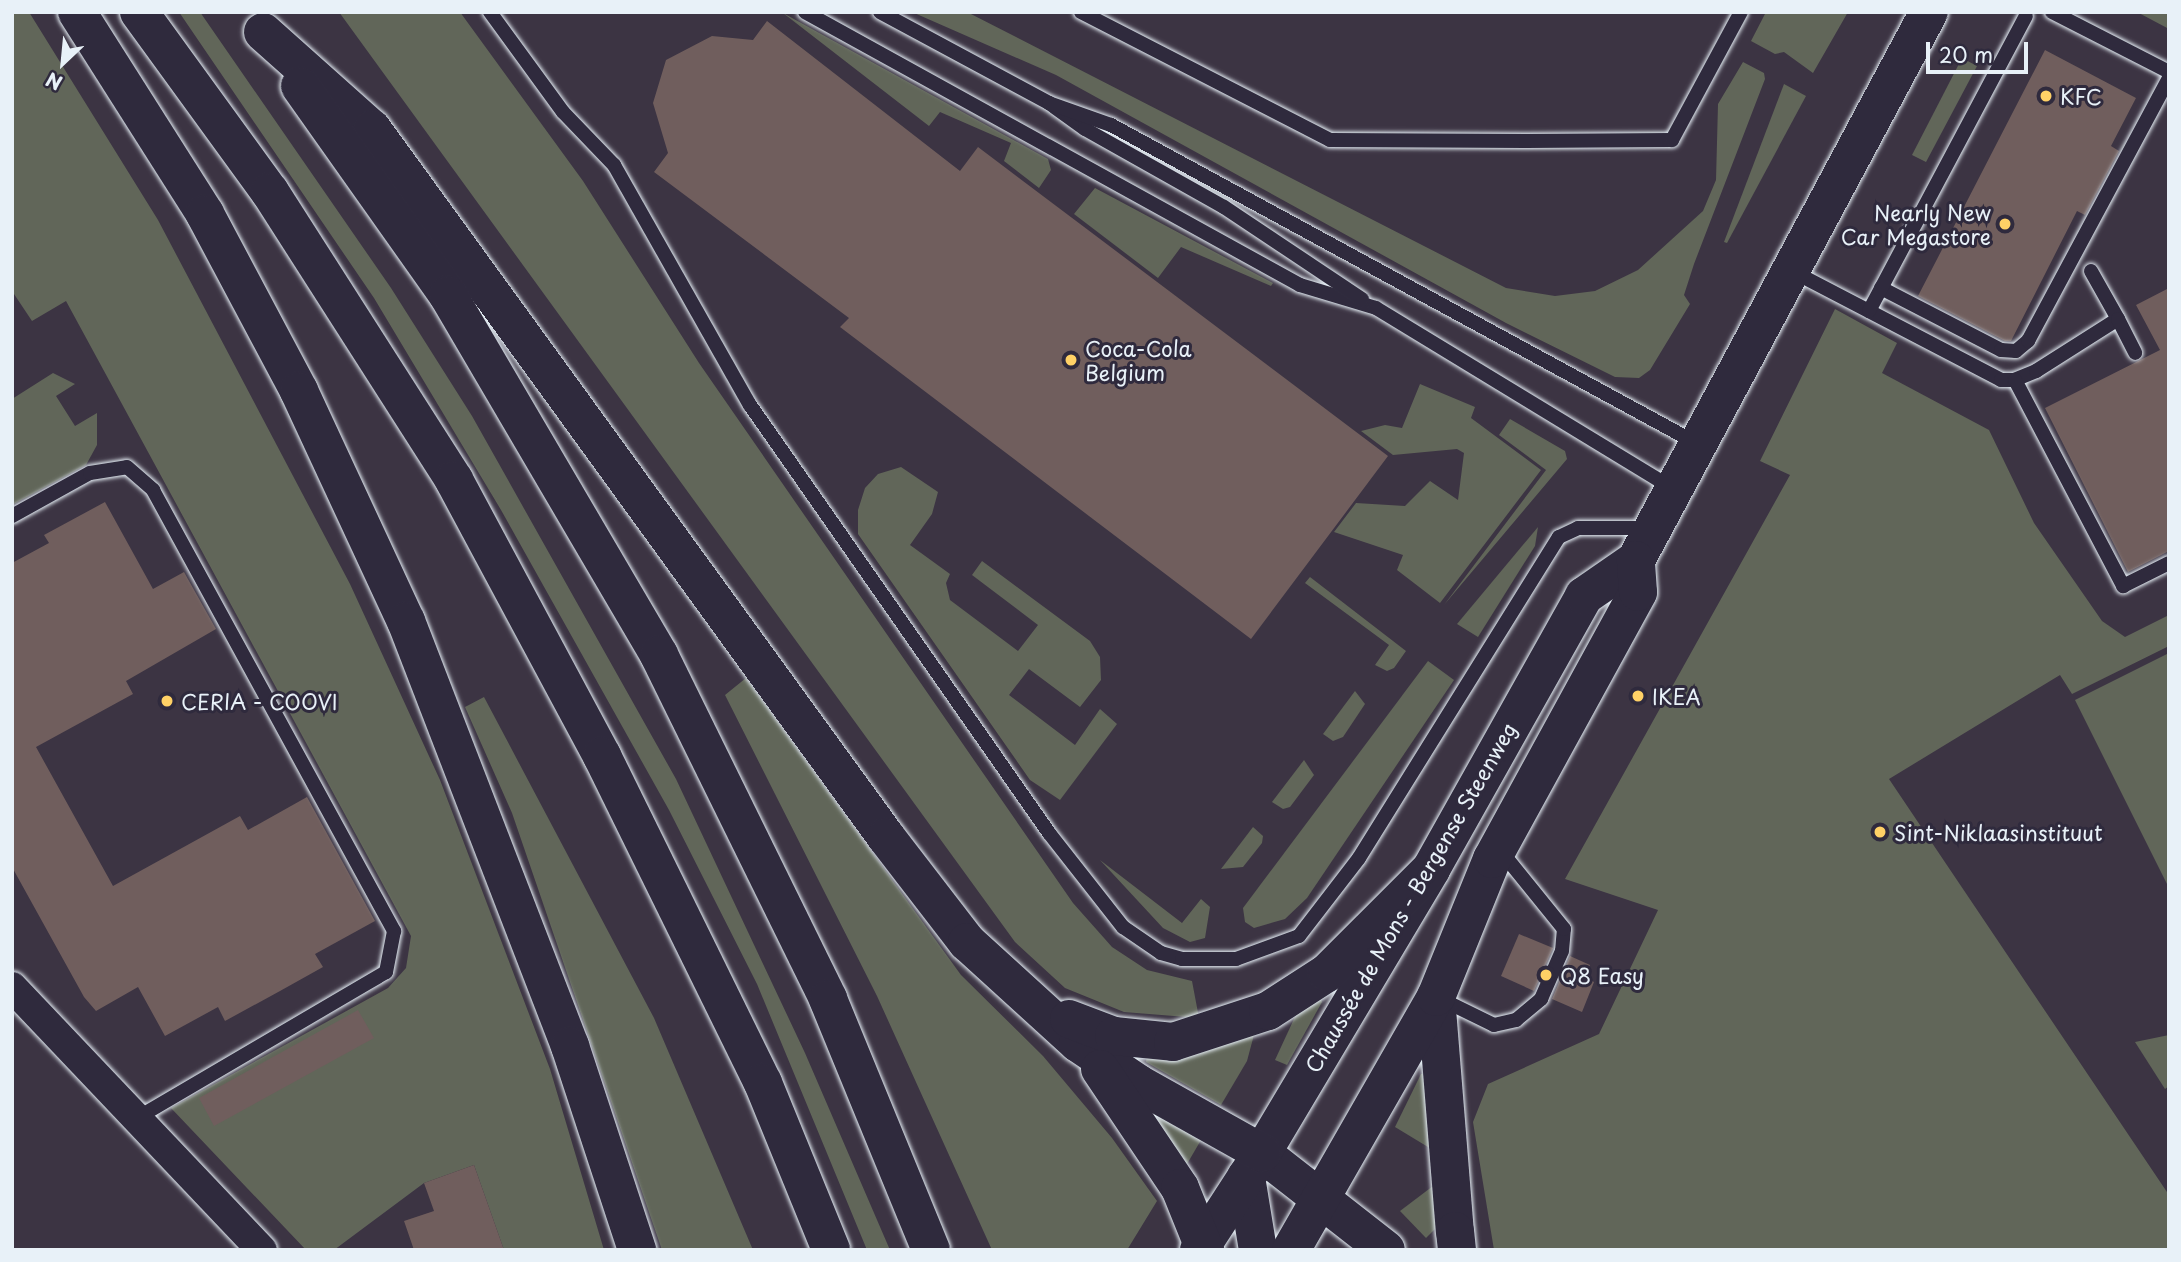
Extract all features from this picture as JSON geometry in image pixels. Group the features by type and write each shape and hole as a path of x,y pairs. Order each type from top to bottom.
{"main road":[{"path":"77,12 205,214 299,391 406,621 570,1046 636,1250"},
{"path":"139,12 270,192 454,480 602,756 763,1083 831,1250"},
{"name":"Chaussée de Mons - Bergense Steenweg","path":"1291,1250 1322,1203 1436,997 1498,847 1638,592 1645,544 1929,12"},
{"path":"256,22 372,129 886,837 967,942 1031,1004 1078,1043 1254,1165 1322,1203 1386,1250"},
{"path":"256,22 448,295 660,655 828,999 931,1250"},
{"name":"Chaussée de Mons - Bergense Steenweg","path":"1203,1247 1431,869 1584,596 1645,544"},
{"path":"1031,1004 1114,1036 1173,1042 1229,1027 1283,1004 1327,973 1431,869"},
{"path":"1436,997 1458,1243"},
{"path":"1078,1043 1119,1090 1180,1188 1203,1247"},
{"path":"1254,1165 1258,1250"}],"street":[{"path":"12,988 262,1250"}],"lane":[{"path":"490,12 563,112 614,165 750,405 1034,811 1107,909 1141,943 1161,953 1182,959 1236,959 1299,936 1359,858 1559,537 1578,528 1645,544"},
{"path":"805,12 1300,285 1376,308"},
{"path":"880,12 1049,103 1084,129 1224,207 1376,308 1674,489"},
{"path":"1081,12 1331,140 1526,141 1672,140 1741,12"},
{"path":"1869,311 2022,14 2050,12 2169,72"},
{"path":"1881,289 2001,350 2016,351 2028,341 2169,78"},
{"path":"1049,103 1111,125 1700,444"},
{"path":"1791,270 2001,380 2015,380 2036,372 2118,319"},
{"path":"2091,271 2135,353"},
{"path":"2015,380 2123,586 2169,563"},
{"path":"12,516 90,473 127,467 153,490 394,931 386,972 137,1118"},
{"path":"1436,997 1494,1025 1516,1020 1541,999 1562,951 1564,929 1498,847"}],"green space":[{"path":"12,12 29,12 158,220 350,584 440,780 550,1069 604,1250 504,1250 474,1165 424,1183 334,1250 306,1250 171,1108 388,988 406,968 411,936 66,301 32,321 12,291"},
{"path":"179,12 200,12 391,288 472,416 676,779 805,1053 890,1250 867,1250 757,984 669,810 501,510 374,298"},
{"path":"339,12 460,12 583,181 699,363 1073,903 1112,947 1147,970 1192,981 1199,1018 1124,1012 1065,988 1015,942"},
{"path":"912,12 967,12 1506,288 1555,296 1595,291 1638,270 1703,211 1716,180 1718,104 1743,62 1764,73 1765,79 1694,264 1684,295 1690,304 1650,370 1639,378 1615,377 1506,323 1056,75"},
{"path":"1766,12 1848,12 1813,73 1784,52 1775,54 1751,41"},
{"path":"2137,12 2169,12 2169,29"},
{"path":"783,13 1048,159 1051,170 1039,188 1004,161 1011,143 940,112 929,126"},
{"path":"1962,58 1977,66 1926,162 1912,155"},
{"path":"1784,84 1806,96 1727,243 1724,242"},
{"path":"1095,188 1273,283 1271,286 1181,247 1158,278 1074,214"},
{"name":"Sint-Niklaasinstituut","path":"1835,309 1897,343 1882,373 1989,430 2034,523 2102,621 2125,637 2169,615 2169,646 2072,694 2060,675 1889,779 2169,1195 2169,1250 1494,1250 1473,1122 1488,1084 1599,1034 1658,910 1565,879 1790,475 1760,461"},
{"path":"53,373 75,384 56,396 75,426 97,413 97,445 86,465 12,505 12,399"},
{"path":"1420,384 1475,407 1471,418 1541,470 1440,603 1397,570 1403,555 1334,532 1356,503 1405,506 1430,481 1458,500 1464,453 1457,449 1393,455 1361,431 1385,425 1402,428"},
{"path":"1510,419 1565,451 1567,459 1444,605 1546,470 1499,435"},
{"path":"901,467 938,492 932,514 910,545 950,574 946,583 950,600 1018,651 1038,625 972,575 982,561 1090,641 1100,657 1101,680 1080,707 1029,669 1009,695 1075,745 1100,709 1117,724 1060,800 1030,780 858,534 858,510 865,488 878,474"},
{"path":"1538,527 1535,546 1478,637 1457,624"},
{"path":"1310,577 1406,651 1394,668 1387,671 1375,665 1389,645 1305,583"},
{"path":"2169,653 2169,888 2075,700"},
{"path":"1428,661 1454,680 1307,898 1285,919 1254,928 1245,922 1243,908"},
{"path":"746,678 961,975 1043,1056 1112,1138 1157,1201 1127,1250 992,1250 877,996 725,695"},
{"path":"1355,691 1365,704 1343,737 1333,741 1323,734"},
{"path":"484,697 654,1018 753,1250 662,1250 512,813 465,707"},
{"path":"1304,760 1314,775 1290,807 1283,809 1272,802"},
{"path":"1253,827 1263,836 1262,843 1243,867 1221,869"},
{"path":"1100,860 1182,923 1201,899 1210,907 1205,938 1190,942 1163,928"},
{"path":"1319,996 1322,1002 1287,1065 1275,1060 1300,1006"},
{"path":"1255,1031 1247,1061 1221,1105 1146,1062 1147,1056"},
{"path":"2169,1035 2169,1086 2165,1089 2135,1042"},
{"path":"1427,1073 1432,1144 1428,1147 1395,1127 1421,1074"},
{"path":"1161,1116 1201,1140 1187,1164 1157,1121"},
{"path":"1433,1186 1436,1228 1426,1238 1400,1211"}],"building":[{"name":"Coca-Cola Belgium","path":"767,21 960,171 978,147 1388,456 1251,639 840,327 849,318 654,172 668,153 653,103 666,60 712,36 753,40"},
{"path":"2045,50 2136,98 2111,146 2119,151 2085,215 2077,211 2011,341 2005,341 1918,296"},
{"path":"2169,288 2169,551 2128,572 2045,408 2160,350 2136,305"},
{"path":"105,502 153,589 184,572 216,629 126,681 133,694 36,747 113,886 240,816 248,830 307,797 375,921 315,954 323,967 280,991 225,1021 218,1007 165,1036 138,987 96,1011 84,997 12,867 12,563 49,543 44,535"},
{"path":"1519,934 1553,948 1534,991 1501,976"},
{"path":"1570,956 1590,965 1585,977 1594,982 1582,1012 1552,999"},
{"path":"358,1010 374,1038 214,1126 199,1098"},
{"path":"474,1165 504,1250 414,1250 404,1221 434,1211 424,1183"}],"place":[{"name":"KFC","path":"2046,96"},
{"name":"Nearly New Car Megastore","path":"2005,224"},
{"name":"Coca-Cola Belgium","path":"1071,360"},
{"name":"IKEA","path":"1638,696"},
{"name":"CERIA - COOVI","path":"167,701"},
{"name":"Sint-Niklaasinstituut","path":"1880,832"},
{"name":"Q8 Easy","path":"1546,975"}]}
